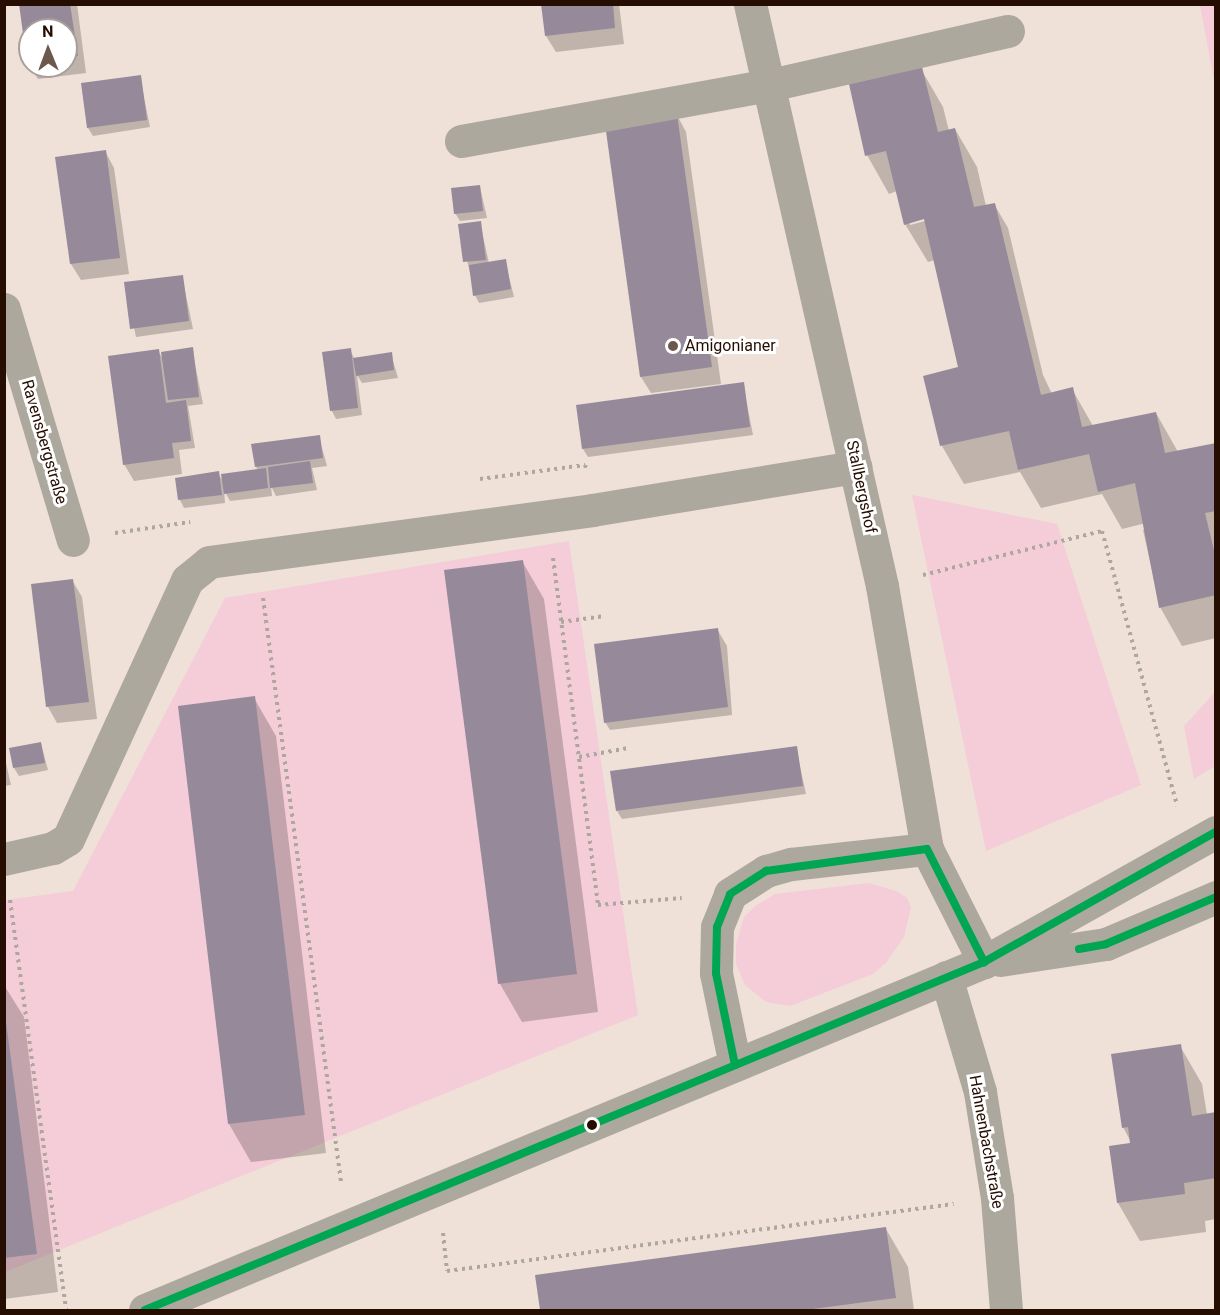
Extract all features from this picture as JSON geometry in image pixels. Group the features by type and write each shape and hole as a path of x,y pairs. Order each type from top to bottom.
{"street":[{"name":"Stallbergshof","path":"750,4 882,586 927,849 984,962"},
{"path":"461,141 770,85 1008,31"},
{"name":"Ravensbergstraße","path":"4,309 73,540"},
{"path":"4,859 53,848 68,839 188,580 210,562 548,516 856,466"},
{"path":"145,1311 984,962 1202,839"},
{"path":"735,1065 716,973 717,927 730,894 766,871 783,866 927,849"},
{"path":"984,962 1106,944 1215,897"},
{"name":"Hahnenbachstraße","path":"946,977 980,1092 997,1198 1005,1311"}],"path":[{"path":"513,474 585,465"},
{"path":"548,516 598,905 730,894"},
{"path":"882,586 1102,531 1202,839"},
{"path":"258,555 347,1228"},
{"path":"561,622 605,616"},
{"path":"579,756 628,748"},
{"path":"9,896 66,1311"},
{"path":"439,1190 447,1271 997,1198"}],"shaded area":[{"path":"1200,5 1215,5 1215,86"},
{"path":"912,495 1057,524 1141,785 986,851"},
{"path":"569,541 638,1015 5,1272 5,900 73,891 225,598"},
{"path":"1215,692 1215,766 1194,779 1184,726"},
{"path":"869,883 896,891 907,898 911,907 904,937 886,963 873,974 790,1006 766,1002 745,985 736,964 736,944 744,917 755,906 775,894"}],"building":[{"path":"19,4 70,4 72,18 21,18"},
{"path":"541,4 613,4 615,28 545,36"},
{"path":"922,67 938,132 955,128 974,207 995,203 1041,395 1073,387 1082,427 1156,412 1165,453 1216,443 1216,511 1205,513 1216,559 1216,595 1159,608 1135,483 1098,492 1089,454 1018,470 1009,431 940,446 923,376 958,367 924,219 904,225 886,151 865,156 849,84"},
{"path":"141,75 147,120 87,128 81,83"},
{"path":"677,114 712,367 640,377 605,124"},
{"path":"106,150 120,258 70,264 55,157"},
{"path":"480,185 483,211 454,214 451,188"},
{"path":"481,221 486,260 463,262 458,224"},
{"path":"506,259 511,289 473,296 469,265"},
{"path":"183,275 189,321 130,329 124,282"},
{"path":"193,347 199,397 168,400 161,352"},
{"path":"351,348 358,408 330,411 322,352"},
{"path":"159,349 166,403 186,400 191,441 172,443 174,458 123,465 108,356"},
{"path":"392,352 394,370 356,376 353,358"},
{"path":"744,382 750,427 582,449 576,405"},
{"path":"320,435 323,458 255,467 251,444"},
{"path":"310,461 313,483 270,488 268,467"},
{"path":"266,468 268,488 224,494 221,474"},
{"path":"219,471 222,495 178,500 175,478"},
{"path":"523,560 577,974 498,984 444,570"},
{"path":"73,579 89,702 46,707 31,584"},
{"path":"718,628 728,707 604,723 594,644"},
{"path":"255,696 305,1115 228,1124 178,706"},
{"path":"41,742 45,763 13,768 9,748"},
{"path":"797,746 803,786 616,811 610,771"},
{"path":"4,1007 37,1254 4,1258"},
{"path":"1181,1044 1192,1116 1216,1112 1216,1178 1184,1183 1185,1194 1117,1203 1109,1146 1130,1143 1128,1127 1122,1128 1111,1054"},
{"path":"886,1227 896,1298 805,1310 540,1310 535,1275"}],"transit line":[{"path":"145,1310 984,962 1216,832"},
{"path":"735,1065 716,973 717,927 730,894 766,871 927,849 984,962"},
{"path":"1079,949 1106,944 1216,897"}],"place":[{"name":"Amigonianer","path":"673,346"}]}
